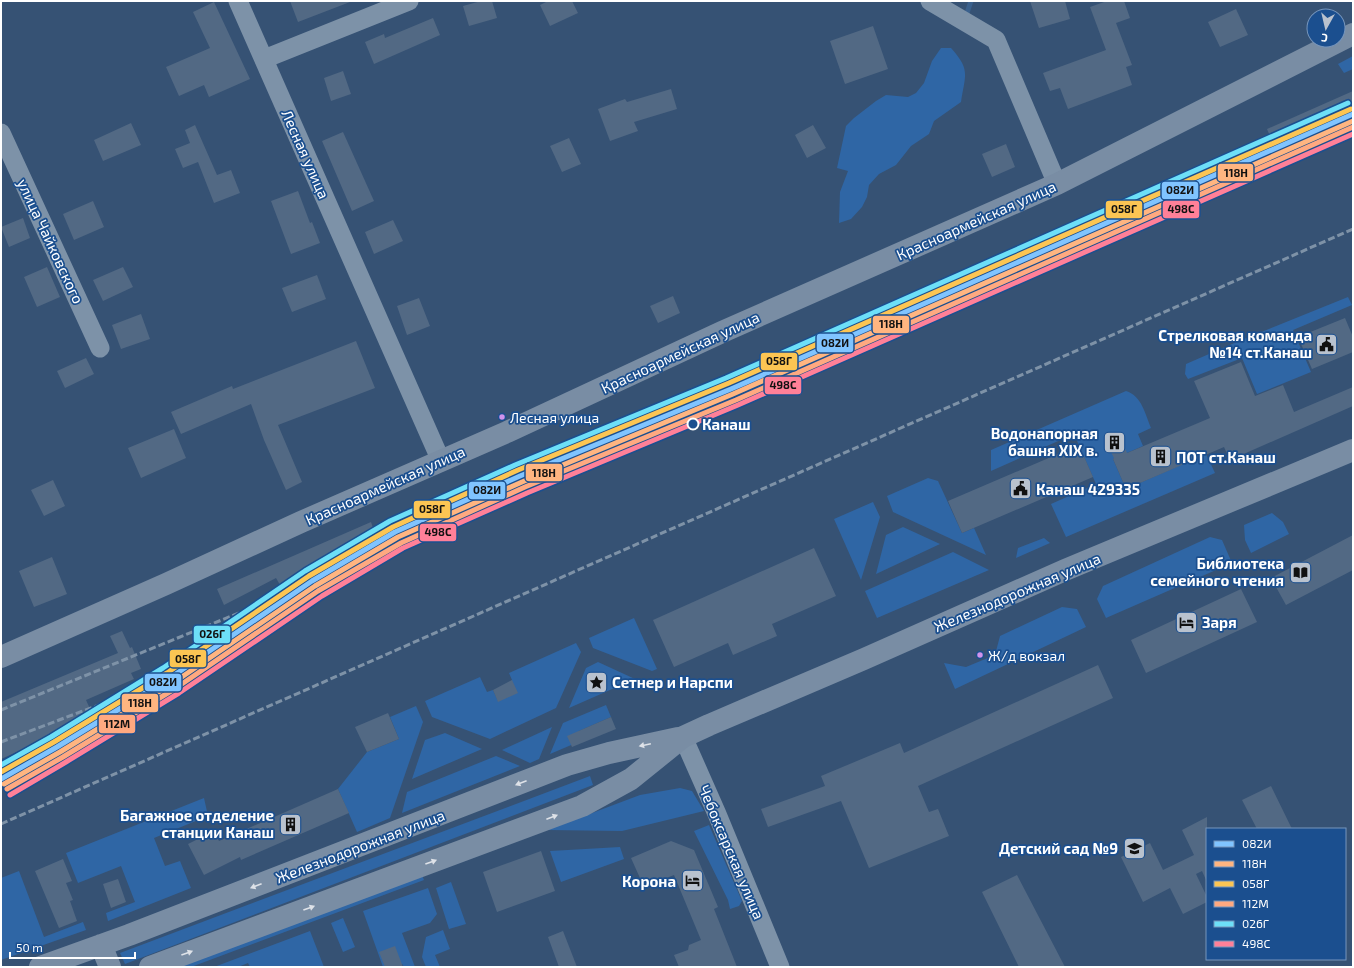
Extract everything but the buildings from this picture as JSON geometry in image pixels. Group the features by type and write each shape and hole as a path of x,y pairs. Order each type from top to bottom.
{"main road":[{"name":"Красноармейская улица","path":"1,656 166,584 301,522 441,461 729,329 1057,184 1353,34"},
{"name":"Железнодорожная улица","path":"40,967 101,945 567,765 609,752 683,737 1065,570 1353,450"},
{"name":"Железнодорожная улица","path":"150,967 582,806 631,779 683,737"},
{"path":"101,945 110,967"}],"street":[{"name":"Лесная улица","path":"238,1 441,461"},
{"path":"264,59 410,1"},
{"path":"930,1 996,40 1057,184"},
{"name":"улица Чайковского","path":"1,133 100,348"},
{"name":"Чебоксарская улица","path":"683,737 717,814 780,967"}],"shaded area":[{"path":"941,48 951,48 962,62 965,79 961,102 934,121 929,134 911,146 896,165 879,174 869,185 867,197 862,207 851,219 839,223 840,192 848,171 837,168 846,126 854,118 886,95 908,97 916,93 924,83 932,61"},
{"path":"1353,56 1353,69 1344,73 1338,64"},
{"path":"1348,297 1352,305 1293,330 1311,372 1257,394 1242,358 1188,379 1185,374 1186,364"},
{"path":"1126,391 1131,393 1139,401 1145,411 1151,428 1138,434 1143,446 1113,459 1126,489 1206,454 1215,473 1066,537 1051,504 1096,484 1074,434 991,471 991,450"},
{"path":"928,478 938,481 962,533 974,528 986,555 893,512 887,496"},
{"path":"873,502 880,517 861,580 834,519"},
{"path":"1272,513 1283,522 1289,534 1251,553 1245,540 1244,525"},
{"path":"903,527 940,544 876,574 886,535"},
{"path":"1210,537 1222,540 1232,563 1106,618 1097,599 1103,586"},
{"path":"1044,538 1050,543 1016,558 1018,548"},
{"path":"953,552 989,570 877,618 865,591"},
{"path":"1062,607 1077,609 1086,627 955,689 944,663 966,667 995,655 1000,636"},
{"path":"634,618 657,669 652,671 593,648 589,638"},
{"path":"576,643 581,652 556,708 490,739 432,717 425,701 480,677 487,692 493,690 498,701 512,680 509,673"},
{"path":"598,662 635,679 569,708 586,668"},
{"path":"606,705 611,717 579,731 583,740 550,754 563,723"},
{"path":"416,706 423,722 390,818 357,832 338,789 367,752 399,739 390,717"},
{"path":"552,727 539,759 530,763 502,750"},
{"path":"445,733 482,749 412,779 425,740"},
{"path":"496,756 520,766 402,813 407,792"},
{"path":"590,776 593,785 125,964 120,953"},
{"path":"680,788 692,791 704,811 622,831 547,830 640,795"},
{"path":"204,798 208,816 154,838 165,866 180,861 191,888 108,921 106,913 135,902 121,866 78,883 66,853"},
{"path":"709,825 742,901 739,906 730,909 728,900 694,831"},
{"path":"620,847 624,859 561,882 550,851"},
{"path":"19,871 44,937 83,922 86,930 1,960 1,878"},
{"path":"422,875 424,880 191,967 176,967"},
{"path":"451,882 466,924 449,929 436,888"},
{"path":"428,888 437,914 430,923 402,933 415,967 404,967 402,964 394,967 383,967 363,911"},
{"path":"343,918 355,947 343,952 331,923"},
{"path":"443,930 450,949 435,955 440,967 426,967 422,957 426,937"},
{"path":"310,931 324,967 250,967 248,963 238,967 214,967"}],"waterway":[{"path":"967,13 971,1"}],"railway":[{"path":"1,710 381,555 461,515 1353,127"},
{"path":"1,824 1353,229"},
{"path":"1,742 170,678"}],"transit line":[{"name":"026Г","path":"1,765 51,737 163,668 305,571 390,521 515,465 726,378 1348,103"},
{"name":"058Г","path":"1,772 54,742 167,673 309,576 393,527 518,470 729,383 1351,109"},
{"name":"082И","path":"1,779 57,747 170,678 312,581 395,532 520,476 731,389 1353,114"},
{"name":"118Н","path":"4,784 60,752 173,683 315,586 398,537 522,482 733,394 1353,121"},
{"name":"112М","path":"7,789 63,757 176,688 318,591 401,543 525,487 736,400 1353,127"},
{"name":"498С","path":"10,795 179,693 322,596 403,548 527,493 738,405 1353,134"}],"place":[{"name":"Стрелковая команда №14 ст.Канаш","path":"1327,344"},
{"name":"Лесная улица","path":"502,417"},
{"name":"Канаш","path":"693,424"},
{"name":"Водонапорная башня XIX в.","path":"1114,442"},
{"name":"ПОТ ст.Канаш","path":"1160,457"},
{"name":"Канаш 429335","path":"1020,489"},
{"name":"Библиотека семейного чтения","path":"1300,572"},
{"name":"Заря","path":"1186,622"},
{"name":"Ж/д вокзал","path":"980,655"},
{"name":"Сетнер и Нарспи","path":"597,682"},
{"name":"Багажное отделение станции Канаш","path":"290,824"},
{"name":"Детский сад №9","path":"1134,848"},
{"name":"Корона","path":"692,881"}]}
